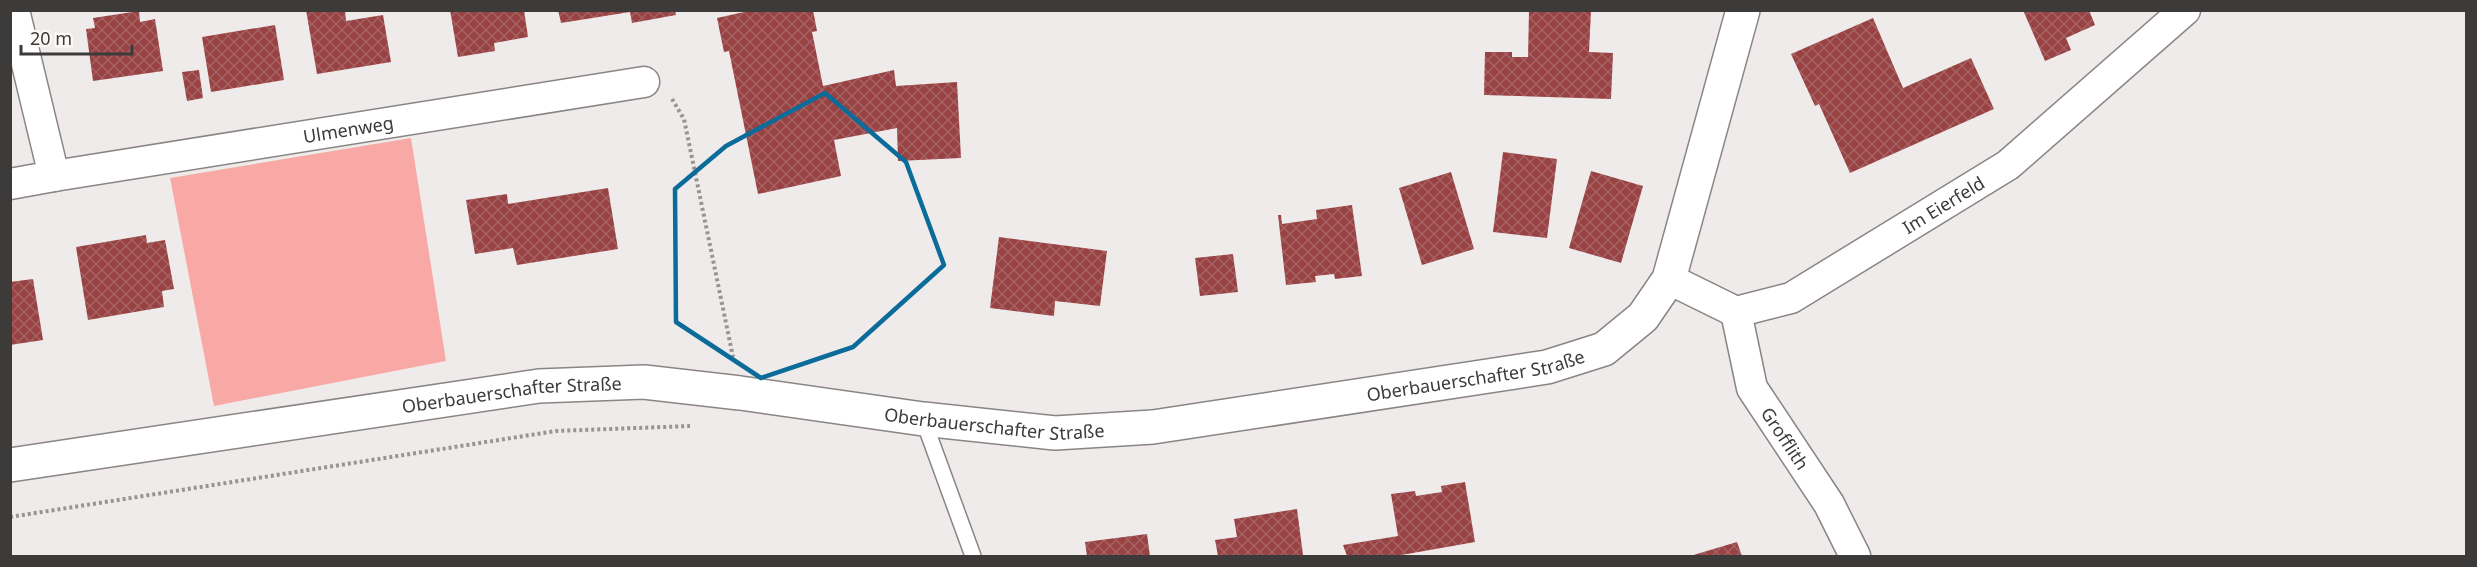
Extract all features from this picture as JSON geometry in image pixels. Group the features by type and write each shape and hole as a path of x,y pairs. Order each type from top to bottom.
{"main road":[{"name":"Oberbauerschafter Straße","path":"10,465 539,386 644,382 923,419 1055,433 1153,427 1547,368 1605,349 1643,317 1669,279 1743,10"}],"street":[{"path":"14,10 54,176"},
{"name":"Im Eierfeld","path":"1736,312 1791,298 2008,165 2185,10"},
{"name":"Ulmenweg","path":"10,184 644,82"},
{"path":"1669,279 1736,312"},
{"name":"Grofflith","path":"1736,312 1752,388 1829,504 1855,556"}],"lane":[{"path":"923,419 973,556"}],"path":[{"path":"644,82 669,93 684,119 740,393"},
{"path":"10,518 556,431 697,425"}],"highlighted area":[{"path":"825,93 906,162 944,265 853,347 761,378 676,322 675,189 726,146"}],"shaded area":[{"path":"411,138 446,361 214,406 170,178"}],"building":[{"path":"306,10 345,10 346,21 383,15 391,62 317,74"},
{"path":"450,10 524,10 528,37 494,43 495,51 458,57"},
{"path":"558,10 675,10 676,15 632,23 630,12 561,23"},
{"path":"753,10 813,10 817,31 812,32 823,86 894,70 896,86 957,82 961,158 898,161 897,128 834,140 841,176 758,194 729,51 724,52 717,18"},
{"path":"1529,10 1591,10 1589,52 1613,53 1611,99 1484,95 1485,52 1512,52 1512,57 1528,57"},
{"path":"2023,10 2089,10 2095,25 2066,38 2071,50 2045,61"},
{"path":"139,11 140,22 155,19 163,71 93,81 86,29 95,28 93,18"},
{"path":"1873,18 1903,88 1971,58 1994,109 1850,173 1819,104 1815,106 1791,54"},
{"path":"275,25 284,80 211,92 202,37"},
{"path":"199,70 203,98 187,101 182,72"},
{"path":"1503,152 1557,159 1547,238 1493,232"},
{"path":"1591,171 1643,186 1621,263 1569,248"},
{"path":"1451,172 1474,249 1422,265 1399,188"},
{"path":"608,188 618,249 517,265 513,248 475,254 466,200 507,194 508,204"},
{"path":"1352,205 1362,276 1335,279 1334,274 1315,276 1316,282 1286,285 1278,215 1281,215 1282,224 1317,219 1316,210"},
{"path":"146,235 147,243 165,240 174,289 162,291 164,307 88,320 76,247"},
{"path":"999,237 1107,251 1100,306 1055,301 1054,316 990,308"},
{"path":"1233,254 1238,292 1200,296 1195,258"},
{"path":"33,279 43,340 10,345 10,282"},
{"path":"1465,482 1475,542 1396,556 1347,556 1343,545 1398,536 1391,494 1415,491 1416,496 1442,492 1441,486"},
{"path":"1297,509 1303,555 1218,556 1215,540 1237,537 1234,519"},
{"path":"1147,534 1150,556 1087,556 1085,542"},
{"path":"1737,542 1742,556 1690,556"}]}
